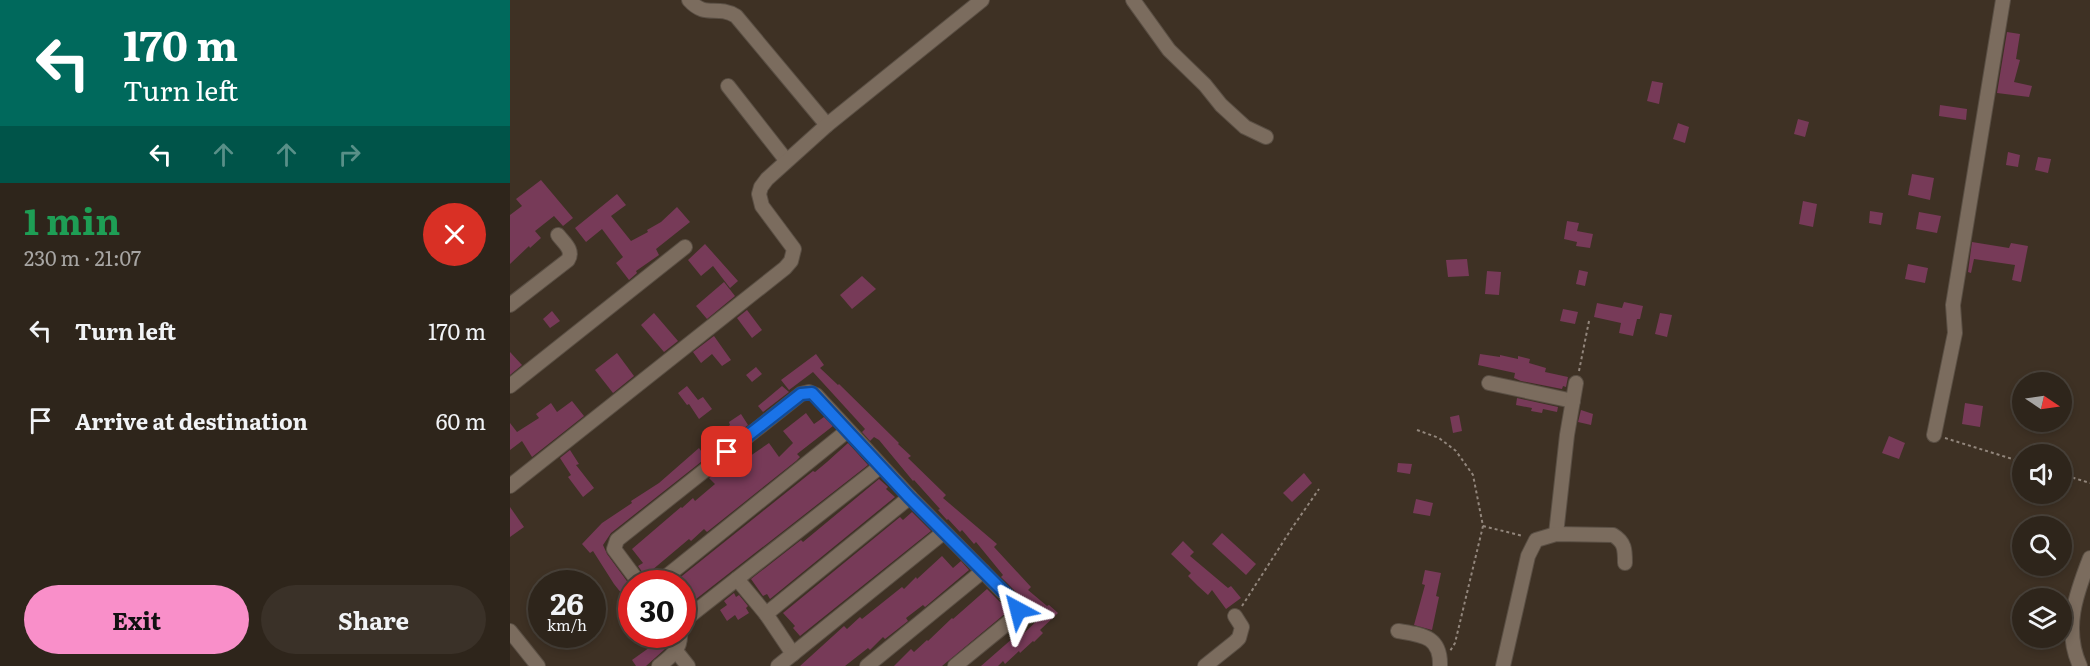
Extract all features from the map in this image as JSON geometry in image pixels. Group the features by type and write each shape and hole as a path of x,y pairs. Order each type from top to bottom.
{"street":[{"path":"689,0 700,10 728,11 736,16 827,125"},
{"path":"510,486 791,261 794,255 792,244 762,206 759,194 767,178 827,125 982,0"},
{"path":"1133,0 1169,50 1221,105 1245,127 1266,137"},
{"path":"1934,435 1954,333 1953,305 2002,0"},
{"path":"728,86 786,160"},
{"path":"510,305 568,260 570,250 558,235"},
{"path":"510,386 685,247"},
{"path":"1556,534 1578,377"},
{"path":"1489,383 1573,401"},
{"path":"630,570 614,549 617,540 801,394 809,392 816,395 909,497 1017,605 1017,614 955,666"},
{"path":"674,570 847,430"},
{"path":"696,611 880,466"},
{"path":"766,615 909,497"},
{"path":"778,666 944,532"},
{"path":"1503,666 1528,556 1536,540 1556,534 1613,535 1621,540 1625,549 1625,563"},
{"path":"2080,666 2072,641 2071,617 2090,558"},
{"path":"867,666 984,571"},
{"path":"736,579 794,654"},
{"path":"1205,666 1239,638 1242,627 1235,616"},
{"path":"510,631 515,648 538,666"},
{"path":"1398,631 1428,638 1435,643 1439,651 1440,664"},
{"path":"659,666 677,648"},
{"path":"676,651 688,666"}],"path":[{"path":"1578,377 1589,321"},
{"path":"1417,430 1439,438 1456,451 1473,475 1482,526 1455,643 1440,664"},
{"path":"1934,435 2012,459"},
{"path":"2072,477 2090,483"},
{"path":"1235,616 1319,489"},
{"path":"1482,526 1536,540"}],"building":[{"path":"2007,32 2020,34 2016,59 2020,60 2014,82 2032,86 2029,97 1997,93"},
{"path":"1652,81 1663,83 1659,104 1647,101"},
{"path":"1940,105 1967,109 1966,120 1939,116"},
{"path":"1798,119 1809,122 1805,137 1794,134"},
{"path":"1678,123 1689,127 1685,143 1673,139"},
{"path":"2008,152 2020,155 2018,167 2006,165"},
{"path":"2038,157 2051,159 2048,173 2035,170"},
{"path":"1912,174 1934,178 1930,200 1908,195"},
{"path":"541,180 573,218 563,226 554,216 535,231 541,238 510,264 510,215 522,206 516,199"},
{"path":"617,194 626,205 611,216 631,241 648,232 647,230 661,222 677,207 690,222 656,249 659,255 636,271 637,273 629,280 616,263 623,257 602,229 586,242 575,228"},
{"path":"1803,201 1817,204 1813,227 1799,224"},
{"path":"1870,211 1883,213 1881,225 1869,223"},
{"path":"1919,212 1941,216 1937,233 1916,229"},
{"path":"1567,221 1579,223 1577,231 1593,234 1590,248 1576,246 1577,242 1564,239"},
{"path":"1972,242 2009,248 2011,243 2028,246 2021,282 2012,280 2015,265 1974,259 1971,273 1968,272"},
{"path":"705,244 738,281 730,288 713,266 701,276 688,260"},
{"path":"1467,259 1469,276 1448,277 1446,260"},
{"path":"1908,264 1928,268 1925,283 1905,279"},
{"path":"1579,270 1588,272 1585,286 1576,284"},
{"path":"1487,271 1501,272 1499,295 1485,294"},
{"path":"862,276 876,289 852,309 840,295"},
{"path":"724,282 735,296 707,319 696,306"},
{"path":"1624,302 1643,306 1633,336 1619,333 1621,323 1594,317 1597,303 1622,308"},
{"path":"1563,309 1578,312 1575,324 1560,321"},
{"path":"747,310 762,330 752,338 737,318"},
{"path":"552,311 560,321 550,328 543,319"},
{"path":"654,313 678,341 664,352 641,325"},
{"path":"1660,313 1672,315 1667,337 1655,334"},
{"path":"714,336 731,360 722,366 712,354 701,363 693,352"},
{"path":"510,352 522,365 510,375"},
{"path":"617,353 634,376 613,393 595,370"},
{"path":"816,354 824,365 820,368 899,443 911,456 908,458 946,495 943,498 997,544 994,547 1031,587 1028,590 1058,613 1040,630 1043,633 1034,642 1020,653 1019,651 1005,664 1003,661 998,666 981,666 1013,638 1015,640 1022,635 1042,616 1039,613 1043,609 1025,601 1001,577 1003,575 976,542 974,544 962,530 960,532 947,520 879,440 874,437 870,441 862,432 865,429 813,372 789,390 781,380"},
{"path":"1480,354 1530,359 1529,363 1546,368 1545,372 1568,377 1566,387 1563,386 1562,389 1521,381 1514,378 1515,373 1478,365"},
{"path":"756,367 762,374 752,382 746,375"},
{"path":"687,386 698,400 703,397 712,409 699,419 678,393"},
{"path":"782,386 789,392 763,412 758,406"},
{"path":"1517,398 1558,407 1557,412 1543,409 1542,413 1531,411 1532,408 1516,405"},
{"path":"572,401 584,416 532,457 522,441 510,450 510,423 517,432 539,418 536,414 551,403 557,412"},
{"path":"1965,403 1983,406 1980,427 1962,424"},
{"path":"1581,410 1593,414 1591,425 1578,422"},
{"path":"806,413 814,424 824,417 833,426 797,454 800,457 796,461 707,532 704,529 691,541 689,539 652,570 641,570 638,566 643,563 632,549 681,507 693,498 695,501 715,484 709,478 717,472 719,475 722,472 725,476 769,443 779,457 793,443 783,431"},
{"path":"741,414 748,425 721,446 715,437 730,425 729,422"},
{"path":"1459,415 1462,431 1453,433 1450,417"},
{"path":"1889,436 1905,443 1899,459 1882,453"},
{"path":"848,443 868,465 696,599 696,570 689,570 813,471 815,472"},
{"path":"699,448 706,458 611,533 603,545 619,570 618,589 593,551 590,553 582,544 602,523 659,483"},
{"path":"570,450 579,464 576,465 594,488 583,497 568,477 571,475 560,458"},
{"path":"1398,463 1412,464 1410,474 1397,472"},
{"path":"1304,473 1312,483 1292,502 1283,493"},
{"path":"879,479 895,497 770,599 767,594 763,596 751,579 801,540 803,542"},
{"path":"1416,499 1433,503 1430,516 1413,513"},
{"path":"510,507 524,527 510,537"},
{"path":"912,512 931,531 800,636 793,628 795,626 783,613 900,517 903,520"},
{"path":"1222,533 1256,564 1246,575 1212,544"},
{"path":"1183,541 1194,552 1190,556 1228,588 1231,586 1241,598 1226,609 1212,590 1208,595 1198,586 1188,576 1191,573 1171,554"},
{"path":"942,556 953,568 961,561 969,570 925,607 923,605 906,618 908,621 885,639 883,637 870,650 868,648 845,666 800,666 844,626 847,629 902,587 904,589"},
{"path":"1425,570 1441,573 1432,630 1414,625 1425,585 1422,584"},
{"path":"987,589 1008,610 1007,612 942,666 894,666 911,649 914,652 928,641"},
{"path":"734,593 736,597 739,595 748,606 746,608 749,613 738,620 735,615 727,621 720,610 727,605 724,601"},
{"path":"649,648 665,649 646,666 636,666 632,660"}],"route":[{"path":"727,452 801,394 809,392 816,395 909,497 1017,605 1018,610"}]}
